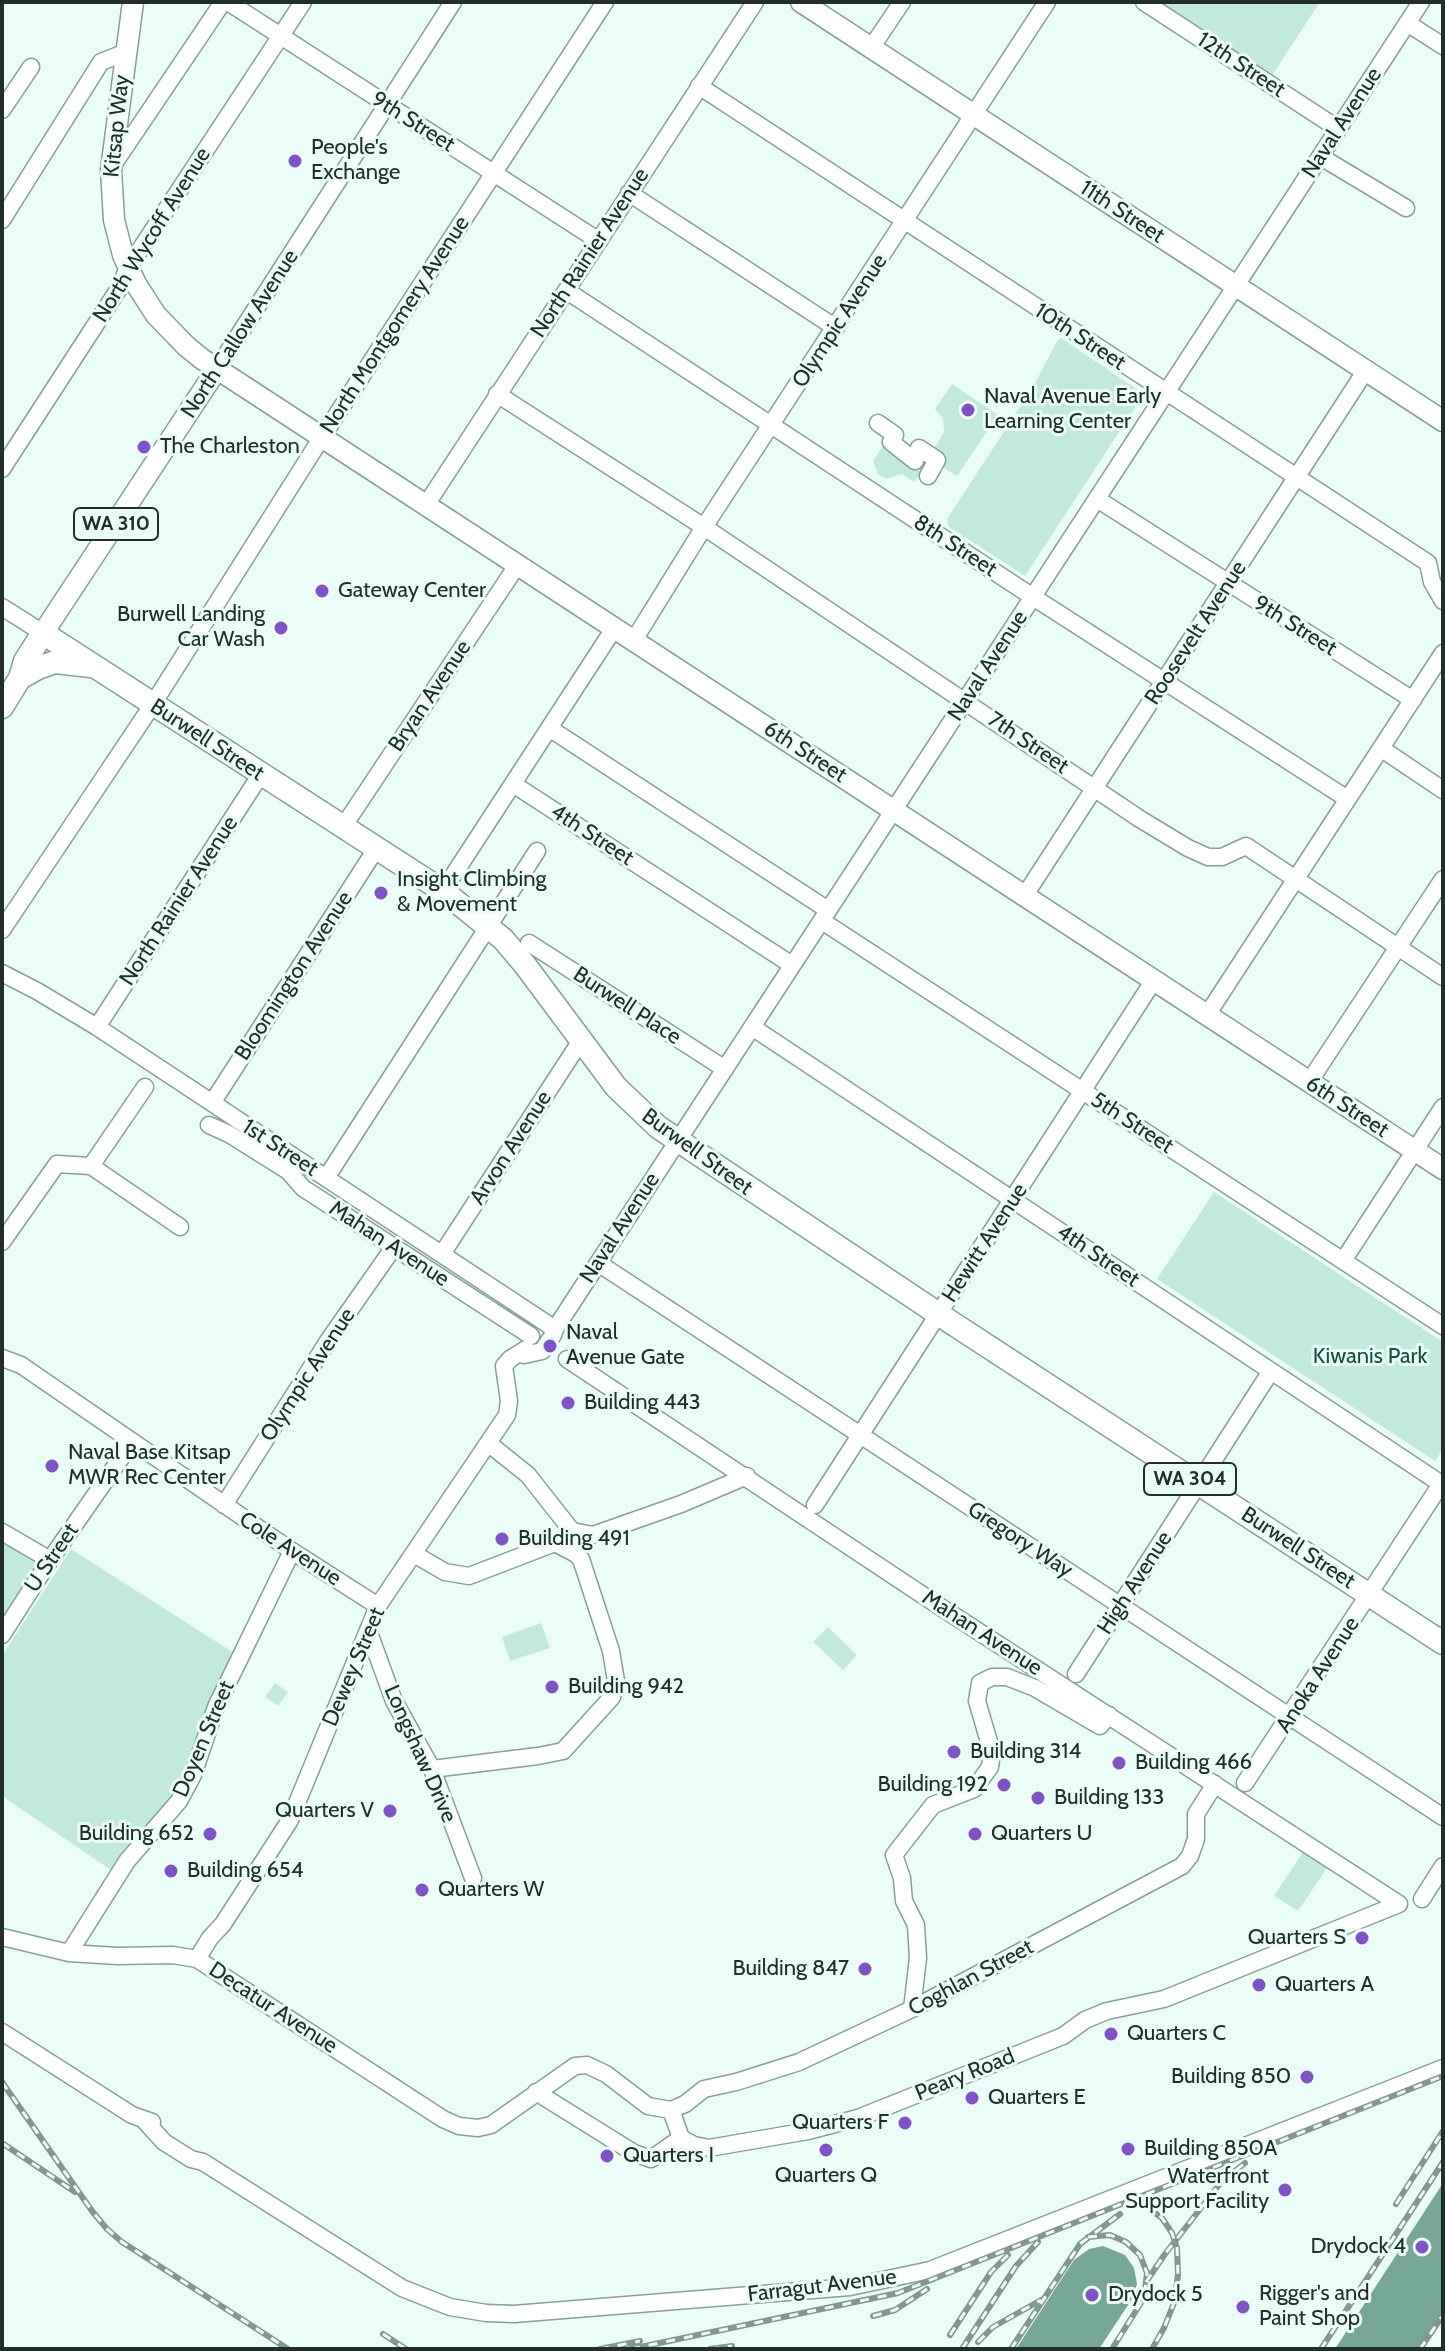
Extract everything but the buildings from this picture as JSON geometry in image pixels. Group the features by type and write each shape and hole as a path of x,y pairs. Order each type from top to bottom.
{"highway":[{"name":"Burwell Street","path":"43,633 443,891 489,925 525,965 625,1098 677,1141 1443,1643"},
{"name":"North Callow Avenue","path":"2,707 43,633"},
{"name":"WA 304","path":"20,678 55,662 96,667"}],"main road":[{"name":"Kitsap Way","path":"133,2 111,170 114,220 128,268 145,299 169,331"},
{"name":"11th Street","path":"801,2 1443,421"},
{"name":"6th Street","path":"169,331 217,369 1443,1169"},
{"name":"North Callow Avenue","path":"43,633 217,369"}],"street":[{"path":"111,170 225,2"},
{"name":"9th Street","path":"225,2 599,241"},
{"name":"North Wycoff Avenue","path":"2,469 118,290 128,268 303,2"},
{"name":"North Callow Avenue","path":"217,369 453,2"},
{"name":"North Montgomery Avenue","path":"2,930 153,704 322,437 605,2"},
{"name":"North Rainier Avenue","path":"426,505 755,2"},
{"path":"871,48 902,2"},
{"name":"Olympic Avenue","path":"634,640 704,527 1047,2"},
{"name":"12th Street","path":"1144,2 1337,128"},
{"name":"Naval Avenue","path":"548,1334 598,1263 1421,2"},
{"path":"1407,23 1443,46"},
{"path":"2,220 101,62 124,53"},
{"path":"2,110 31,67"},
{"name":"10th Street","path":"699,86 1428,563 1432,582 1443,601"},
{"path":"1321,157 1406,208"},
{"path":"629,193 836,328"},
{"name":"8th Street","path":"567,291 1346,798"},
{"name":"Roosevelt Avenue","path":"1025,895 1366,370"},
{"name":"7th Street","path":"497,394 704,527 1095,790 1201,855 1222,857 1246,846 1443,977"},
{"path":"878,423 895,435 915,457 919,448 937,460 928,476"},
{"name":"9th Street","path":"1097,499 1413,700"},
{"name":"Bryan Avenue","path":"343,827 518,564"},
{"name":"Burwell Street","path":"2,607 43,633"},
{"path":"443,891 615,627"},
{"path":"1207,1015 1443,653"},
{"name":"5th Street","path":"549,728 1083,1091 1443,1326"},
{"path":"1382,749 1443,790"},
{"name":"North Rainier Avenue","path":"97,1027 261,774"},
{"name":"4th Street","path":"513,784 792,965"},
{"name":"Bloomington Avenue","path":"212,1103 376,849"},
{"path":"326,1178 537,851"},
{"path":"1309,1082 1443,879"},
{"name":"Burwell Place","path":"529,943 725,1069"},
{"name":"1st Street","path":"2,973 97,1027 442,1254 548,1334"},
{"name":"Hewitt Avenue","path":"815,1505 1154,980"},
{"name":"4th Street","path":"752,1027 1442,1485"},
{"name":"Arvon Avenue","path":"442,1254 580,1042"},
{"path":"91,1166 145,1087"},
{"path":"1343,1261 1443,1107"},
{"name":"Mahan Avenue","path":"209,1125 288,1171 303,1188 394,1247 548,1334"},
{"path":"2,1242 8,1220 57,1164 91,1166 180,1227"},
{"name":"Olympic Avenue","path":"224,1505 328,1341 394,1247"},
{"name":"Gregory Way","path":"598,1263 1443,1817"},
{"path":"505,1378 504,1366 548,1334"},
{"path":"505,1378 516,1366 546,1357 548,1334"},
{"name":"Cole Avenue","path":"2,1358 34,1374 292,1551 378,1606"},
{"name":"Mahan Avenue","path":"567,1359 936,1604 1399,1904"},
{"name":"High Avenue","path":"1076,1674 1271,1371"},
{"name":"Dewey Street","path":"197,1959 265,1862 290,1820 378,1606 507,1415 509,1401 505,1378"},
{"name":"U Street","path":"2,1635 132,1442"},
{"path":"488,1443 528,1475 572,1531 593,1535 681,1504 747,1476"},
{"name":"Anoka Avenue","path":"1245,1783 1442,1485"},
{"path":"2,1532 50,1560"},
{"path":"414,1554 445,1572 469,1576 555,1543 581,1559 611,1651 616,1681 612,1697 563,1751 432,1769"},
{"name":"Doyen Street","path":"69,1953 127,1861 179,1801 193,1775 216,1707 292,1551"},
{"name":"Longshaw Drive","path":"368,1630 394,1701 432,1769 473,1878"},
{"path":"912,2009 918,1958 916,1925 904,1901 902,1878 894,1855 933,1805 974,1789 990,1767 992,1752 977,1701 980,1683 992,1677 1007,1677 1035,1688 1100,1726 1109,1715"},
{"name":"Coghlan Street","path":"671,2110 685,2104 704,2089 799,2062 912,2009 1182,1866 1190,1856 1196,1839 1196,1814 1215,1784"},
{"path":"1422,1899 1443,1866"},
{"name":"Peary Road","path":"681,2138 709,2148 808,2131 858,2118 1063,2036 1085,2020 1107,2011 1164,1999 1399,1904"},
{"name":"Decatur Avenue","path":"2,1937 69,1953 173,1955 197,1959 443,2119 459,2126 478,2128 491,2125 536,2092"},
{"name":"Farragut Avenue","path":"2,2032 144,2120 164,2142 191,2159 203,2162 409,2292 468,2310 501,2314 850,2287 930,2270 1443,2068"},
{"path":"587,2065 606,2074 648,2106 671,2110 681,2138 651,2159 644,2158 536,2092 575,2066 587,2065"}],"green space":[{"path":"1154,2 1320,2 1271,77"},
{"path":"1061,338 1144,394 1025,576 949,527 947,519 1033,387"},
{"path":"952,384 998,415 957,476 936,463 931,454 944,432 943,419 935,409"},
{"path":"886,441 926,469 914,482 902,474 886,479 878,474 873,461"},
{"name":"Kiwanis Park","path":"1214,1192 1443,1342 1443,1449 1435,1461 1157,1279"},
{"path":"2,1538 36,1560 36,1565 2,1621"},
{"path":"71,1549 234,1653 184,1778 170,1803 111,1870 2,1796 2,1656"},
{"path":"541,1623 550,1648 510,1661 502,1637"},
{"path":"828,1627 857,1655 843,1670 813,1642"},
{"path":"275,1683 288,1692 278,1706 265,1697"},
{"path":"1305,1849 1329,1865 1298,1911 1274,1896"}],"shaded area":[{"name":"Drydock 4","path":"1443,2183 1443,2311 1418,2349 1335,2349"},
{"name":"Drydock 5","path":"1103,2246 1125,2255 1134,2268 1137,2284 1132,2299 1099,2349 1016,2349 1074,2260 1089,2249"}],"railway":[{"path":"631,2349 898,2293 1443,2076"},
{"path":"2,2082 107,2229 122,2242 288,2349"},
{"path":"1396,2204 1443,2131"},
{"path":"2,2143 75,2192"},
{"path":"1321,2349 1443,2162"},
{"path":"1146,2282 1222,2181 1245,2163"},
{"path":"1127,2202 1145,2206 1162,2218 1177,2248 1178,2275 1174,2303 1152,2349"},
{"path":"1011,2349 1080,2244 1120,2214"},
{"path":"1088,2237 1110,2235 1126,2242 1140,2255 1147,2273 1144,2298 1112,2349"},
{"path":"962,2349 1016,2266 1038,2242"},
{"path":"950,2335 991,2272 1008,2255"},
{"path":"873,2316 895,2310 927,2289"},
{"path":"978,2342 993,2327 1041,2300"},
{"path":"1420,2349 1443,2315"},
{"path":"383,2334 406,2349"},
{"path":"600,2349 640,2341"},
{"path":"710,2349 732,2346"}],"place":[{"name":"People's Exchange","path":"295,161"},
{"name":"Naval Avenue Early Learning Center","path":"968,410"},
{"name":"The Charleston","path":"144,447"},
{"name":"Gateway Center","path":"322,591"},
{"name":"Burwell Landing Car Wash","path":"281,628"},
{"name":"Insight Climbing & Movement","path":"381,893"},
{"name":"Naval Avenue Gate","path":"550,1346"},
{"name":"Building 443","path":"568,1403"},
{"name":"Naval Base Kitsap MWR Rec Center","path":"52,1466"},
{"name":"Building 491","path":"502,1539"},
{"name":"Building 942","path":"552,1687"},
{"name":"Building 314","path":"954,1752"},
{"name":"Building 466","path":"1119,1763"},
{"name":"Building 192","path":"1004,1785"},
{"name":"Building 133","path":"1038,1798"},
{"name":"Quarters V","path":"390,1811"},
{"name":"Building 652","path":"210,1834"},
{"name":"Quarters U","path":"975,1834"},
{"name":"Building 654","path":"171,1871"},
{"name":"Quarters W","path":"422,1890"},
{"name":"Quarters S","path":"1362,1938"},
{"name":"Building 847","path":"865,1969"},
{"name":"Quarters A","path":"1259,1985"},
{"name":"Quarters C","path":"1111,2034"},
{"name":"Building 850","path":"1307,2077"},
{"name":"Quarters E","path":"972,2098"},
{"name":"Quarters F","path":"905,2123"},
{"name":"Building 850A","path":"1128,2149"},
{"name":"Quarters Q","path":"826,2150"},
{"name":"Quarters I","path":"607,2156"},
{"name":"Waterfront Support Facility","path":"1285,2190"},
{"name":"Drydock 4","path":"1422,2247"},
{"name":"Drydock 5","path":"1092,2295"},
{"name":"Rigger's and Paint Shop","path":"1243,2307"}]}
